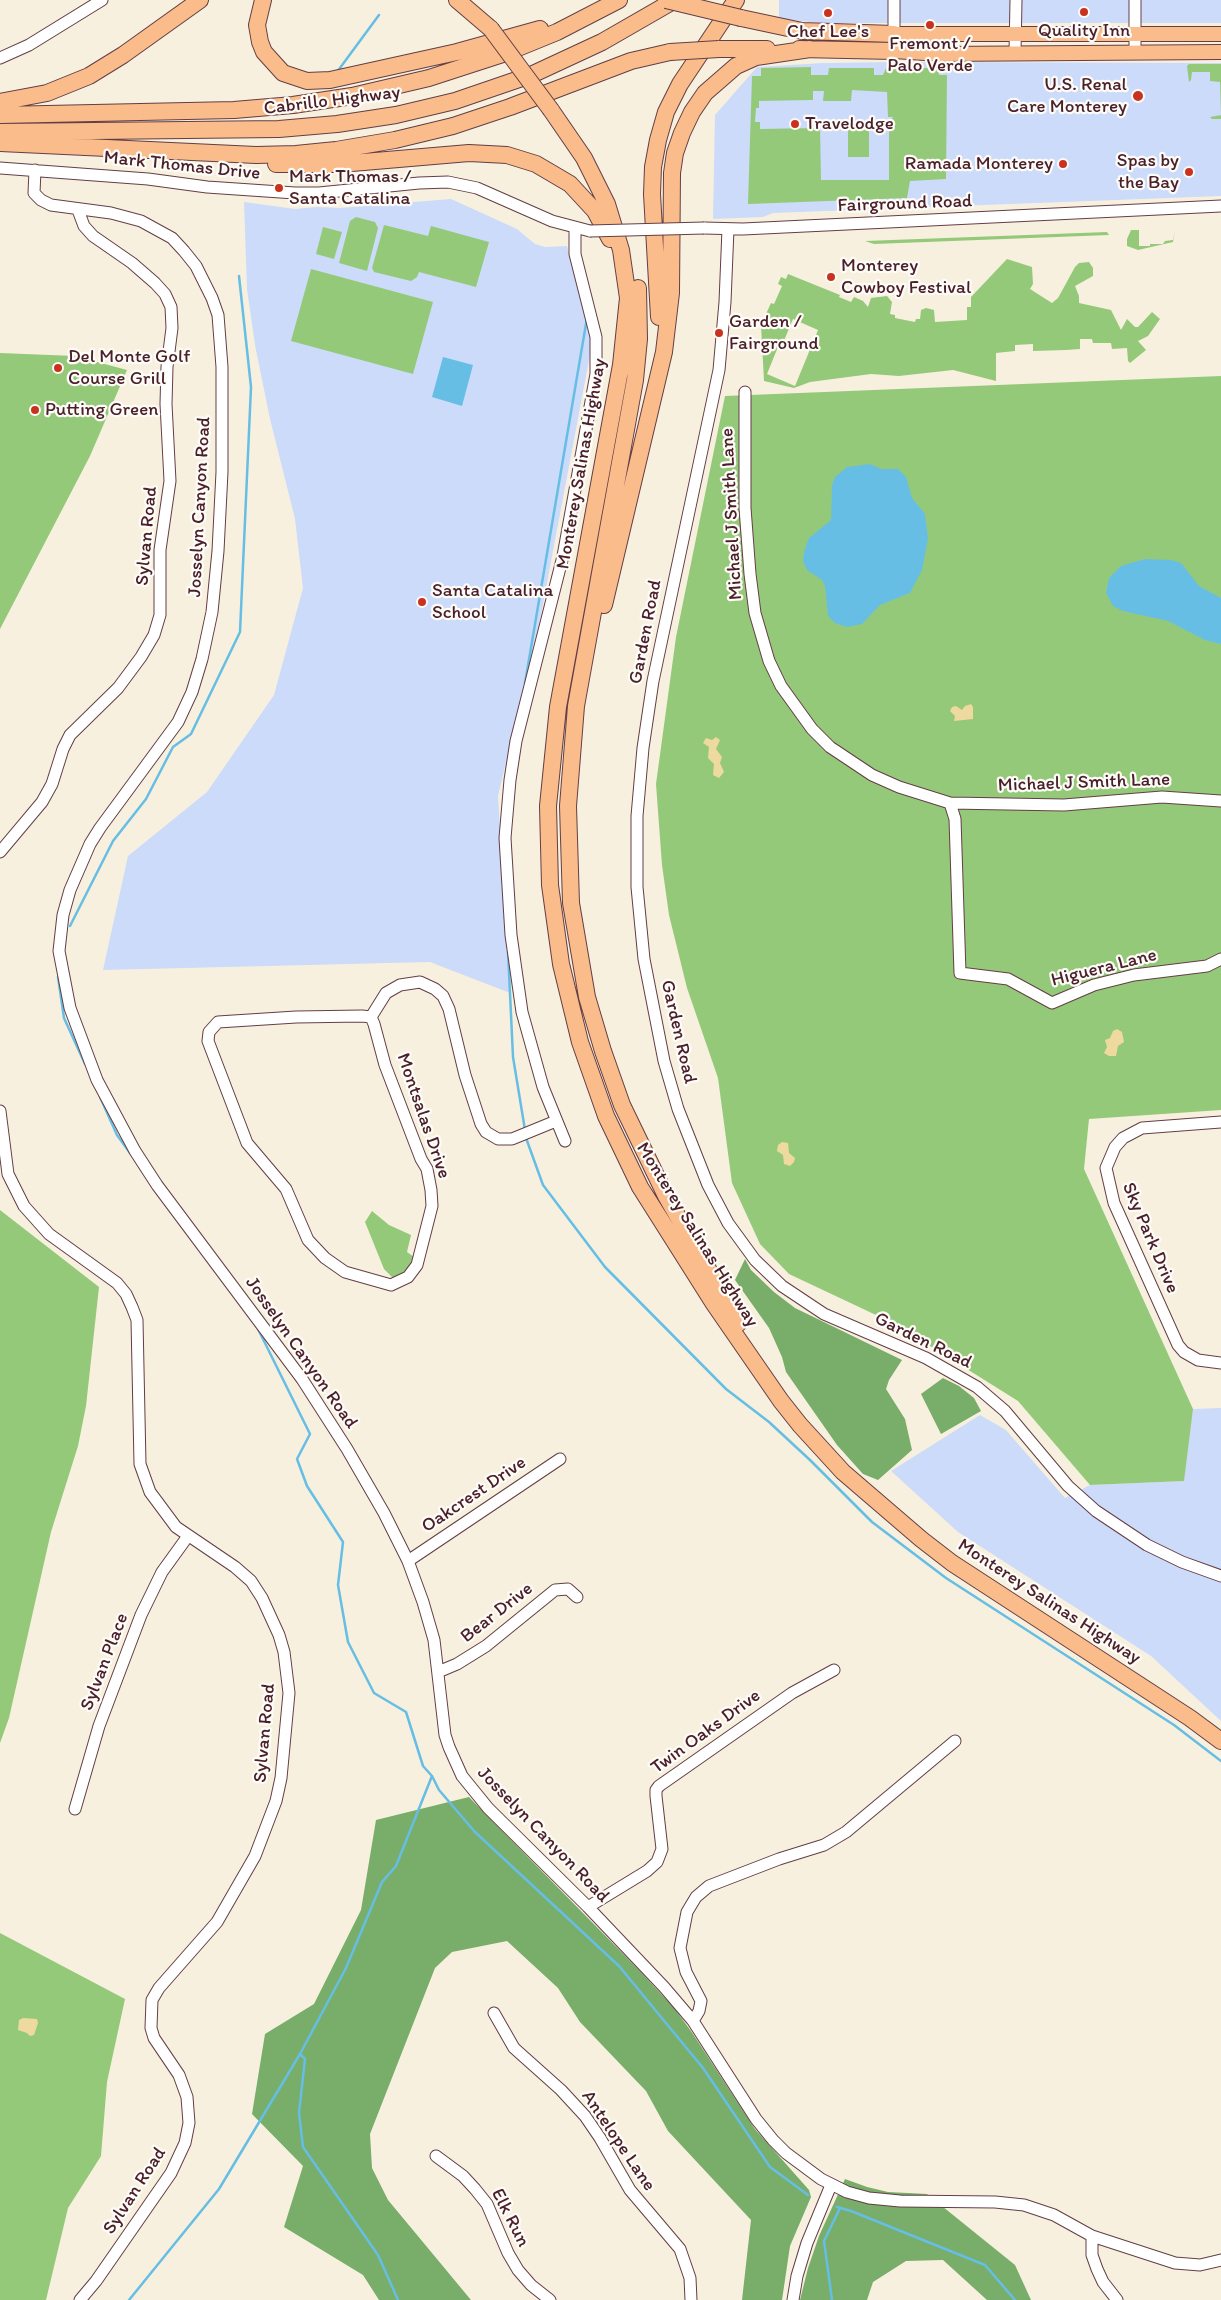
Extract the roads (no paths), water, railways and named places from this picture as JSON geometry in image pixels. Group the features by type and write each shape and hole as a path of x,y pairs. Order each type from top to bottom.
{"highway":[{"path":"263,0 258,24 258,37 264,52 283,73 312,82 330,80 476,48 531,32 614,2"},
{"path":"457,0 496,28"},
{"path":"473,0 598,163 615,200 630,248 639,308 635,380 582,667 574,726"},
{"path":"666,0 802,31 894,43"},
{"name":"Cabrillo Highway","path":"0,132 298,128 396,115 464,98 531,74 602,42 675,0"},
{"path":"644,438 656,370 659,331 659,292 652,194 656,149 666,112 680,84 736,0"},
{"name":"Cabrillo Highway","path":"0,114 234,110 293,105 352,96 410,83 484,61 540,40 614,2"},
{"path":"0,102 47,93 89,76 123,55 197,3"},
{"path":"0,143 227,154 276,155 316,152 415,136 491,114 631,62 670,52 719,49 810,49 894,43"},
{"path":"574,726 660,371 671,293 672,173 685,126 705,93 736,66 756,57 810,49"},
{"path":"555,108 589,167 603,195 616,230 625,269 628,298 624,345"},
{"path":"227,154 272,164 310,166 489,153 517,157 540,166 562,178 577,191 595,211 608,234 617,261 622,289 625,317 624,345"},
{"name":"Monterey Salinas Highway","path":"624,345 560,698 551,766 548,826 550,886 565,984 580,1042 614,1135 640,1187 698,1280 781,1401 826,1453 921,1539 952,1563 1190,1718 1221,1742"},
{"name":"Monterey Salinas Highway","path":"574,726 568,806 571,903 587,997 615,1088 657,1178 746,1334 810,1428 862,1487"}],"main road":[{"path":"894,43 1016,35 1221,34"},
{"path":"894,43 940,54 1221,52"}],"street":[{"path":"0,58 30,46 102,0"},
{"path":"894,0 894,43"},
{"path":"1015,53 1016,0"},
{"path":"1135,0 1135,52"},
{"name":"Mark Thomas Drive","path":"0,168 301,194 429,182 453,183 477,188 552,221 590,231"},
{"name":"Josselyn Canyon Road","path":"35,170 34,193 40,200 51,205 126,216 156,228 172,238 196,266 212,298 218,315 222,367 222,441 218,559 212,612 202,659 192,692 178,722 100,828 77,872 65,903 61,931 60,964 68,1000 97,1080 134,1151 157,1185 314,1396 371,1490 408,1561 434,1640 448,1747 462,1776 488,1808 588,1907 664,1987 693,2021 756,2119 773,2140 806,2168 831,2185 860,2196 888,2200 995,2202 1024,2205 1054,2215 1092,2236 1175,2263 1200,2265 1221,2260"},
{"name":"Fairground Road","path":"590,231 728,229 1221,206"},
{"name":"Sylvan Road","path":"0,852 33,814 48,792 70,735 118,688 141,657 154,635 160,615 160,550 170,481 166,404 167,367 172,328 171,307 165,294 155,283 132,263 93,236 84,226 78,210"},
{"path":"565,1141 534,1059 519,993 509,916 506,838 510,780 516,741 563,556 596,374 596,337 575,254 576,228"},
{"name":"Garden Road","path":"728,229 725,302 719,370 653,681 643,748 637,816 637,887 644,959 664,1061 678,1109 708,1185 728,1224 755,1260 782,1286 824,1314 926,1358 977,1388 1005,1411 1068,1486 1096,1511 1146,1545 1182,1562 1221,1576"},
{"name":"Michael J Smith Lane","path":"745,392 745,508 750,574 760,632 769,661 793,705 812,729 830,747 852,764 899,787 950,803 1064,805 1162,797 1221,801"},
{"name":"Higuera Lane","path":"950,803 955,819 960,973 1008,979 1052,1002 1094,985 1134,975 1207,966 1221,959"},
{"path":"370,1017 386,993 400,985 420,982 436,989 443,996 449,1009 465,1075 481,1124 486,1132 498,1138 512,1139 556,1121"},
{"name":"Montsalas Drive","path":"296,1017 370,1017 378,1035 385,1065 420,1157 427,1169 432,1198 427,1228 417,1265 408,1277 391,1284 345,1272 325,1258 308,1240 286,1189 247,1143 208,1041 209,1032 218,1022 296,1017"},
{"name":"Sylvan Road","path":"0,1111 8,1174 24,1206 49,1234 117,1283 126,1294 132,1306 137,1320 140,1464 150,1492 176,1527 235,1567 251,1581 262,1598 279,1635 284,1652 289,1694 281,1778 266,1828 249,1869 230,1903 200,1943 159,1988 152,2000 150,2021 154,2038 179,2075 187,2097 189,2123 181,2155 171,2173 112,2258 80,2300"},
{"name":"Sky Park Drive","path":"1221,1122 1142,1128 1133,1132 1119,1143 1109,1157 1106,1168 1114,1204 1178,1345 1184,1352 1198,1360 1221,1363"},
{"name":"Oakcrest Drive","path":"408,1561 560,1459"},
{"name":"Sylvan Place","path":"75,1809 99,1726 141,1615 162,1572 188,1536"},
{"name":"Bear Drive","path":"438,1672 457,1664 486,1646 556,1590 568,1589 577,1597"},
{"name":"Twin Oaks Drive","path":"588,1907 647,1871 657,1862 662,1849 656,1796 656,1790 659,1786 792,1693 834,1670"},
{"path":"693,2021 699,2011 701,2001 686,1972 680,1948 687,1912 696,1897 709,1886 779,1859 824,1845 846,1832 955,1741"},
{"name":"Antelope Lane","path":"494,2013 514,2048 561,2090 584,2116 600,2138 630,2190 680,2250 690,2278 690,2300"},
{"name":"Elk Run","path":"436,2156 463,2176 487,2204 508,2253 518,2270 531,2285 550,2300"},
{"path":"793,2300 797,2276 831,2185"},
{"path":"1092,2236 1092,2255 1097,2269 1103,2282 1117,2300"}],"water":[{"path":"443,357 473,365 462,406 432,397"},
{"path":"870,464 881,469 898,469 906,477 912,498 925,514 928,539 922,570 910,593 880,605 862,624 847,627 835,623 828,616 825,586 822,580 807,570 803,561 804,552 809,538 831,520 832,485 835,477 847,467"},
{"path":"1145,559 1171,560 1181,563 1199,586 1221,598 1221,644 1205,640 1168,621 1123,611 1113,606 1106,593 1109,578 1121,566"}],"waterway":[{"path":"337,72 379,15"},
{"path":"70,926 113,841 146,799 173,747 191,734 240,632 251,387 239,276"},
{"path":"525,683 587,318"},
{"path":"508,951 513,1057 525,1130"},
{"path":"58,977 64,1018 85,1064"},
{"path":"100,1097 117,1135 130,1153"},
{"path":"526,1138 543,1185 605,1267 726,1389 769,1422 872,1522 946,1578 1174,1725 1221,1761"},
{"path":"258,1329 310,1434 297,1459 307,1486 343,1542 338,1585 348,1642 374,1693 406,1712 423,1766 432,1776 439,1790 475,1832 619,1966 703,2068 770,2167 808,2195"},
{"path":"129,2300 219,2189 300,2054 346,1968 382,1882 396,1866 432,1776"},
{"path":"300,2054 305,2059 299,2113 303,2147 378,2255 398,2300"},
{"path":"837,2207 985,2265 1015,2300"},
{"path":"832,2300 824,2241 840,2208"}],"place":[{"name":"Quality Inn","path":"1084,12"},
{"name":"Chef Lee's","path":"828,13"},
{"name":"Fremont / Palo Verde","path":"930,25"},
{"name":"U.S. Renal Care Monterey","path":"1138,96"},
{"name":"Travelodge","path":"795,124"},
{"name":"Ramada Monterey","path":"1063,164"},
{"name":"Spas by the Bay","path":"1189,172"},
{"name":"Mark Thomas / Santa Catalina","path":"279,188"},
{"name":"Monterey Cowboy Festival","path":"831,277"},
{"name":"Garden / Fairground","path":"719,333"},
{"name":"Del Monte Golf Course Grill","path":"58,368"},
{"name":"Putting Green","path":"35,410"},
{"name":"Santa Catalina School","path":"422,602"}]}
